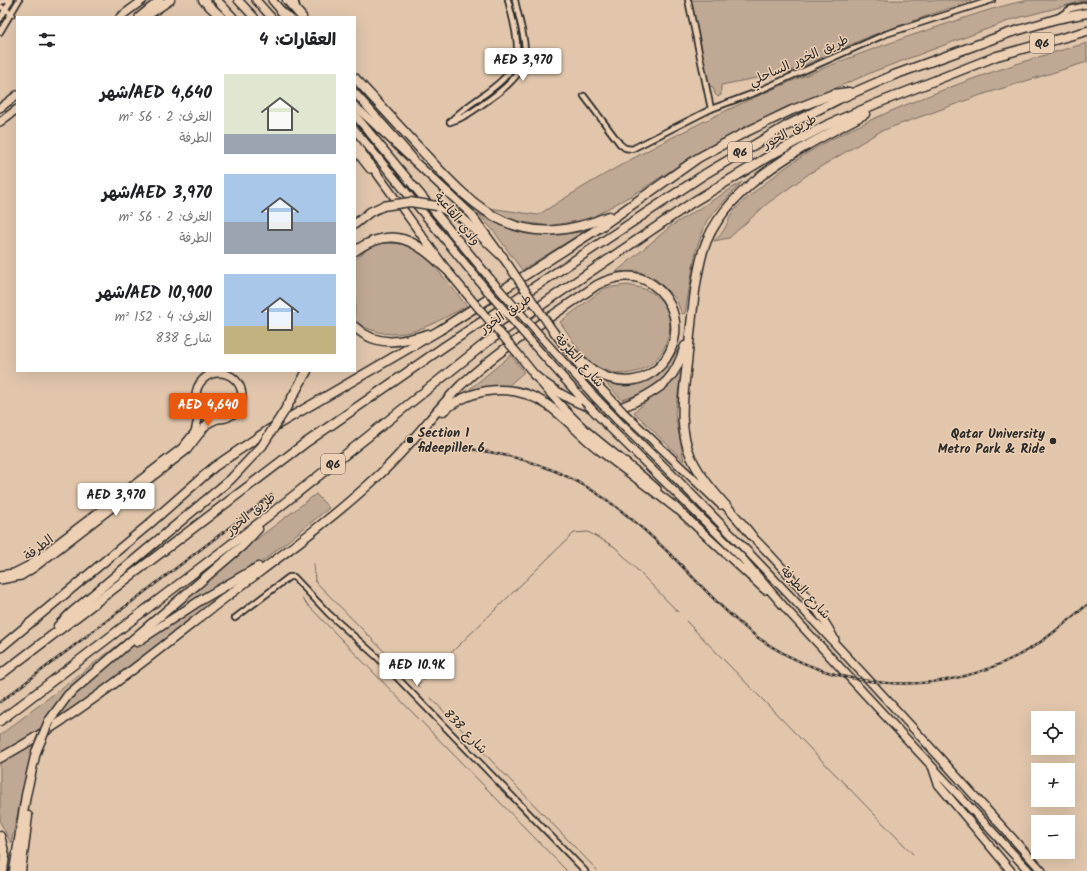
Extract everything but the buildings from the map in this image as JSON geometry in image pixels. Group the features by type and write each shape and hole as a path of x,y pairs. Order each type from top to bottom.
{"highway":[{"path":"146,16 170,0"},
{"path":"203,0 219,16"},
{"path":"287,0 300,14"},
{"name":"طريق الخور","path":"0,675 304,444 445,346 704,174 788,125 858,91 966,47 1056,19 1087,13"},
{"name":"طريق الخور","path":"0,721 268,516 493,337 688,206 764,159 825,126 878,103 997,56 1087,31"},
{"path":"356,79 454,186 484,211 500,221 520,228 541,231 563,230 594,222 619,212"},
{"path":"0,648 147,526 214,467 270,429 440,330 602,226 619,212 698,158 744,133 792,110 833,94 858,91"},
{"path":"752,536 701,475 687,444 682,407 698,274 704,250 714,227 730,204 752,183 772,168 868,112 878,103"},
{"path":"356,223 370,212 383,206 410,202 438,206 462,218 503,257"},
{"path":"356,250 368,242 383,238 398,238 413,242 420,246 446,269"},
{"path":"0,758 61,722 104,691 320,525 380,475 460,387 480,369 597,285 609,279 622,276 649,282 660,290 668,300 674,312 676,331 672,349 665,360 656,369 645,376 627,380 608,378 583,363 569,350"},
{"path":"534,375 564,396 605,410 616,409 658,390 669,379 681,359 692,322"},
{"path":"356,328 370,338 385,342 401,341 440,330"},
{"path":"51,636 68,616 231,479 262,446 293,397 306,372"},
{"path":"293,397 311,372"},
{"path":"424,428 455,403 474,394 489,390 505,389 529,395 550,407 597,448 677,508"},
{"path":"14,871 36,752 49,721 68,694 242,546 268,516"},
{"path":"108,661 201,600 288,549"},
{"path":"21,871 35,766 33,762"},
{"path":"0,836 5,855 3,871"}],"main road":[{"path":"121,16 143,0"},
{"path":"140,16 160,0"},
{"path":"238,0 253,16"},
{"path":"256,0 270,16"},
{"path":"272,0 285,15"},
{"path":"217,1 232,16"},
{"path":"356,94 405,147 414,160"},
{"path":"0,108 16,96"},
{"path":"356,107 471,214 581,368 625,414 689,473 752,536 785,572 815,609 830,629 839,647"},
{"path":"0,122 16,110"},
{"name":"وادي القاعية","path":"356,116 492,281 542,338"},
{"name":"وادي القاعية","path":"356,131 484,287 534,345"},
{"path":"356,144 446,269 518,354 546,390 587,431 639,473 786,609"},
{"path":"356,151 390,193"},
{"name":"شارع الطرفة","path":"542,338 594,396 718,518 839,647 1042,871"},
{"name":"شارع الطرفة","path":"534,345 610,428 745,561 786,609 1029,871"},
{"path":"203,380 212,374 221,372 230,376 236,382 242,397 240,405 235,412 229,417 216,419 206,415 200,410 197,403 196,393 203,380 204,372"},
{"name":"الطرفة","path":"0,575 14,573 28,566 182,448 195,432 200,410"},
{"name":"الطرفة","path":"0,580 21,576 35,567 187,450 207,424 216,419"},
{"path":"933,769 935,779 944,792 1011,871"}],"street":[{"path":"0,2 7,0"},
{"path":"0,20 11,0"},
{"path":"0,32 20,0"},
{"path":"295,0 300,14"},
{"path":"508,0 517,44 515,63 509,73 501,81 460,112 450,122 464,117 514,80 523,66 525,48 515,0"},
{"path":"688,0 711,110"},
{"name":"طريق الخور الساحلي","path":"584,96 620,144 628,149 637,148 711,110 754,93 886,34 992,0"},
{"path":"1056,19 1067,11 1087,4"},
{"path":"0,6 12,14"},
{"path":"460,112 464,117"},
{"name":"شارع 838","path":"235,618 289,577 294,577 329,614 376,656 585,871"}],"shaded area":[{"path":"690,0 972,0 870,36 787,72 721,85 721,95 718,97 715,94 713,87 707,85"},
{"path":"1029,0 1087,0 1014,19 875,71 750,125 704,149 641,190 589,219 548,226 523,222 501,216 489,208 538,215 630,160 677,135 773,89 922,32 988,10"},
{"path":"1087,43 1087,62 981,95 881,131 810,173 768,203 729,238 714,241 723,231 734,211 747,198 788,166 819,146 886,113 948,88 1017,64"},
{"path":"742,182 707,220 696,250 685,313 682,314 676,299 657,280 638,271 616,272 671,226"},
{"path":"477,213 504,226 529,233 555,235 585,231 522,270 493,230"},
{"path":"384,243 407,244 422,251 467,306 433,324 409,332 397,334 385,333 360,325 356,320 356,259 367,249"},
{"path":"628,285 651,292 664,305 669,321 668,337 661,353 649,365 633,373 613,373 591,363 560,322 605,288"},
{"path":"682,344 667,374 661,381 645,392 622,400 606,383 636,385 661,373"},
{"path":"511,355 524,372 507,387 460,397"},
{"path":"681,373 675,414 684,461 634,412"},
{"path":"316,494 329,508 43,737 24,785 11,843 0,822 0,735"}],"waterway":[{"path":"418,685 574,533 588,532 615,547 678,612"},
{"path":"314,564 315,581 419,687"},
{"path":"302,599 567,871"},
{"path":"686,621 913,854"},
{"path":"431,698 597,870"}],"railway":[{"path":"470,449 503,455 533,463 561,474 586,487 610,502 634,521 681,565 727,612 757,637 786,655 817,668 850,678 883,683 917,683 950,679 983,670 1025,652 1087,605"},
{"path":"0,702 272,495"}],"place":[{"name":"Section 1 fideepiller 6","path":"410,440"},
{"name":"Qatar University Metro Park & Ride","path":"1053,441"}]}
